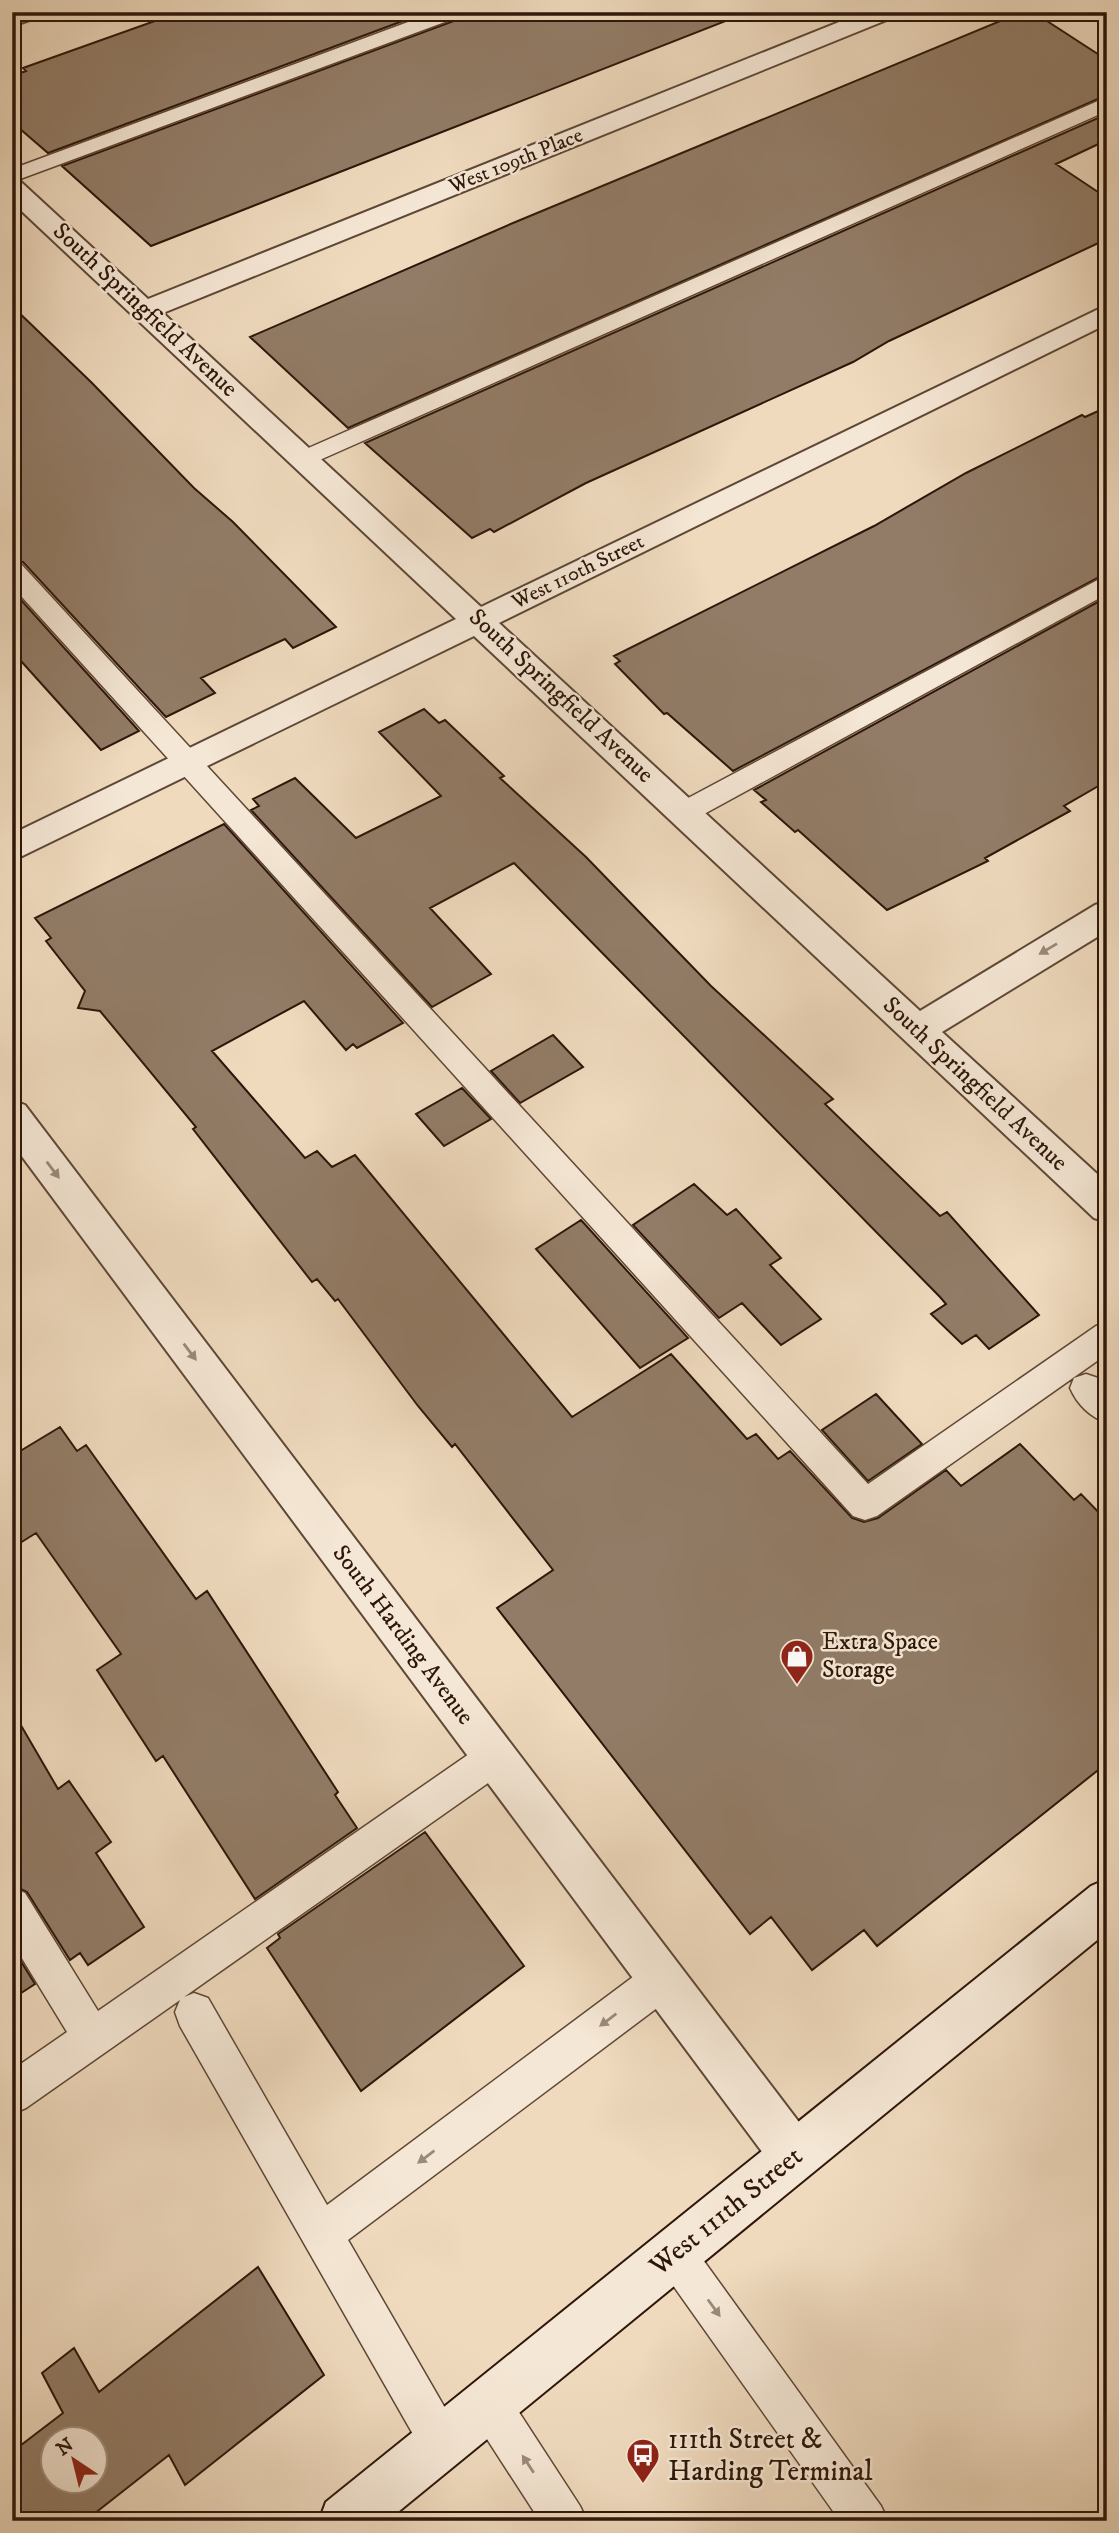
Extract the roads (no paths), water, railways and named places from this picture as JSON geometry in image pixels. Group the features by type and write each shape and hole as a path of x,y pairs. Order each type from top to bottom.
{"street":[{"path":"12,19 30,12"},
{"name":"West 109th Place","path":"146,310 886,12"},
{"name":"South Springfield Avenue","path":"12,188 480,620 1107,1207"},
{"name":"West 110th Street","path":"12,849 1107,313"},
{"path":"917,1030 1107,914"},
{"name":"South Harding Avenue","path":"12,1115 794,2155"},
{"name":"West 111th Street","path":"345,2521 1107,1902"}],"lane":[{"path":"12,176 454,12"},
{"path":"305,458 1107,103"},
{"path":"12,570 865,1504 1107,1336"},
{"path":"685,812 1107,583"},
{"path":"12,2094 495,1757"},
{"path":"12,1906 92,2037"},
{"path":"322,2234 663,1979"},
{"path":"194,2012 441,2442"},
{"path":"674,2253 866,2521"},
{"path":"489,2404 565,2521"}],"place":[{"name":"Extra Space Storage","path":"797,1686"},
{"name":"111th Street & Harding Terminal","path":"643,2485"}]}
